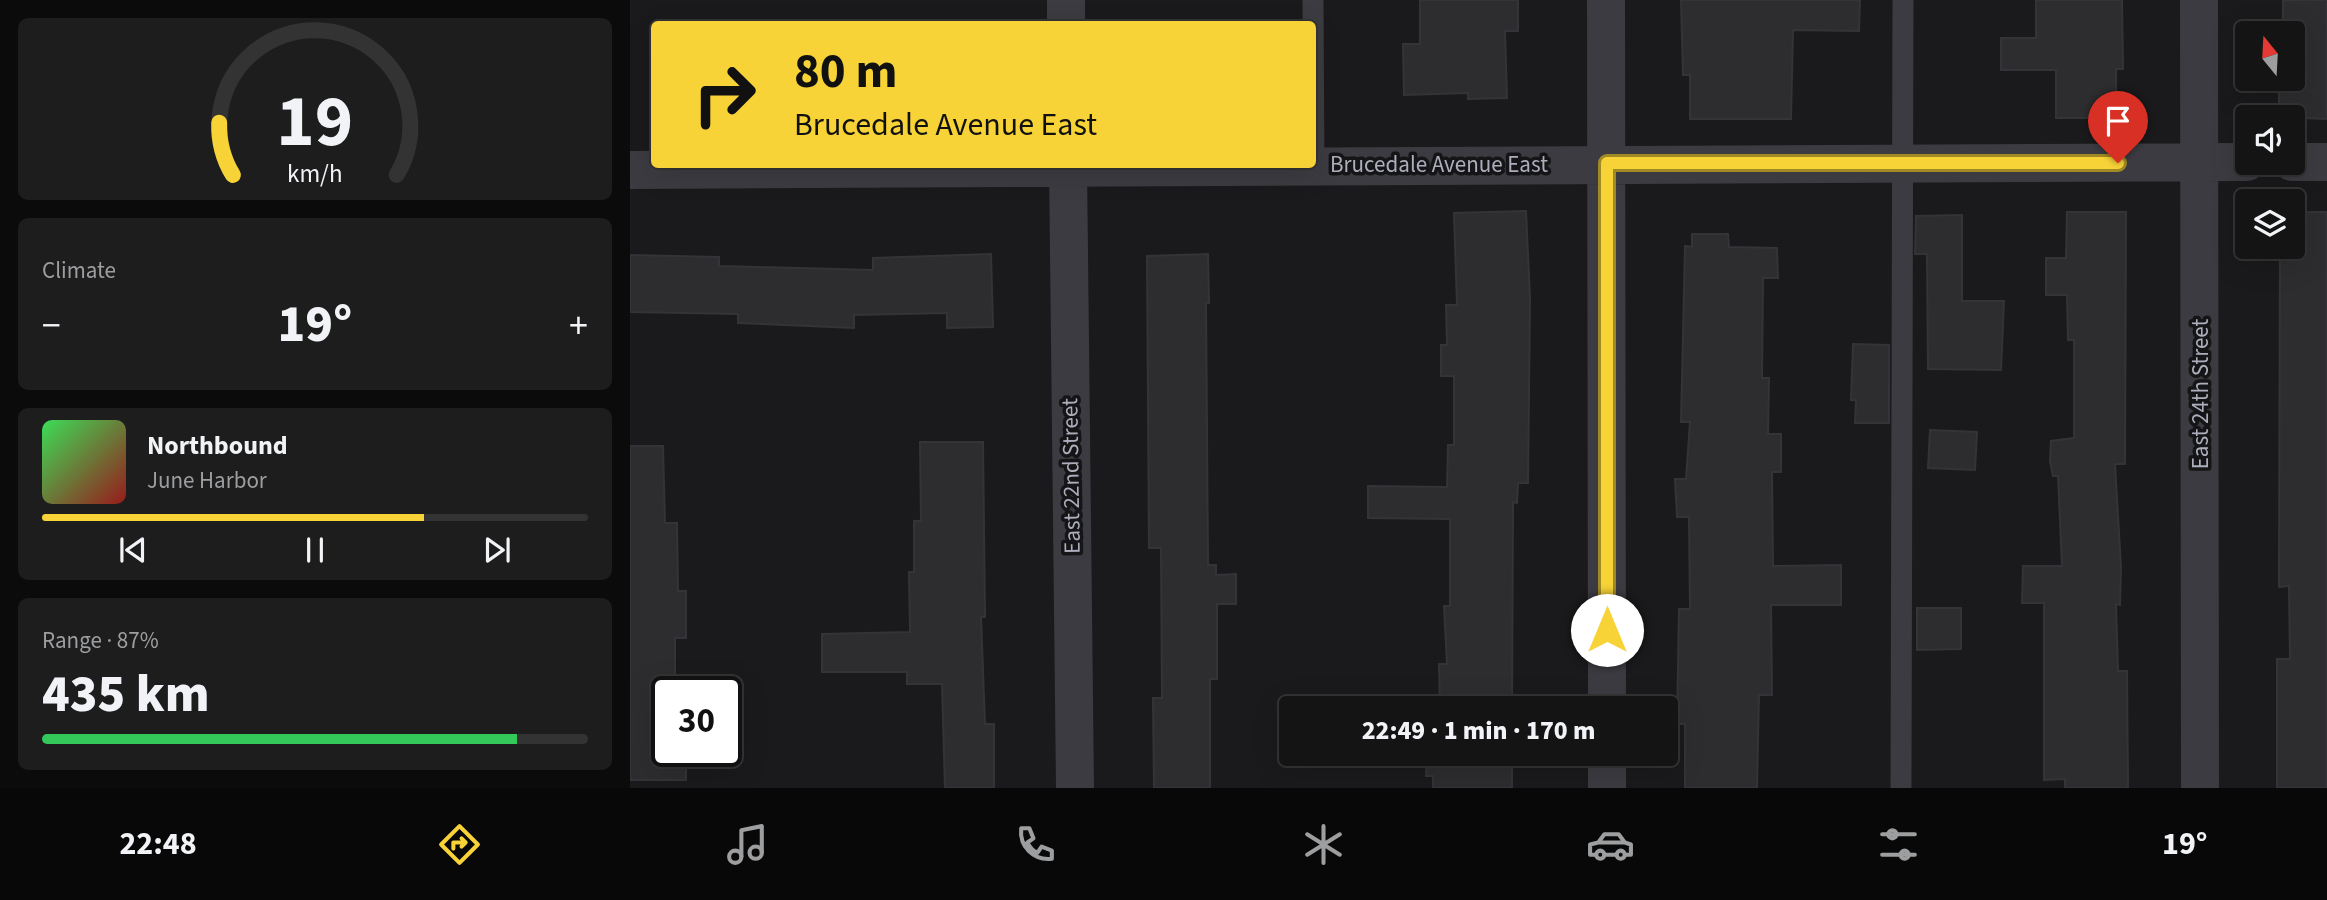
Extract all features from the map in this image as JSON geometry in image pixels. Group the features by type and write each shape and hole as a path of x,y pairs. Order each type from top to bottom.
{"street":[{"path":"1066,0 1066,21"},
{"path":"1606,0 1607,696"},
{"name":"East 24th Street","path":"2199,0 2200,788"},
{"name":"Brucedale Avenue East","path":"1316,165 2235,162"},
{"path":"2305,162 2327,162"},
{"name":"Brucedale Avenue East","path":"630,170 849,168"},
{"name":"East 22nd Street","path":"1068,168 1074,788"},
{"path":"1607,766 1607,788"}],"lane":[{"path":"1313,0 1313,21"},
{"path":"1901,788 1903,0"}],"building":[{"path":"1420,0 1518,0 1518,31 1505,31 1507,98 1468,99 1468,93 1404,95 1403,44 1420,44"},
{"path":"1681,0 1860,0 1859,31 1793,30 1791,119 1690,119 1690,75 1683,75"},
{"path":"2036,0 2122,0 2123,69 2116,69 2116,118 2056,118 2056,70 2001,70 2001,38 2036,38"},
{"path":"2283,0 2327,0 2327,119 2305,118 2305,105 2279,105 2279,91 2305,91 2305,21 2283,21"},
{"path":"1526,211 1530,298 1528,483 1518,483 1517,503 1513,502 1512,696 1440,696 1439,664 1447,664 1444,606 1450,606 1450,519 1368,518 1368,486 1447,487 1448,445 1454,445 1454,376 1441,376 1441,345 1447,345 1446,305 1457,305 1454,213"},
{"path":"2067,212 2126,212 2125,464 2115,464 2121,567 2120,605 2116,604 2118,671 2127,671 2128,788 2065,788 2065,779 2044,780 2044,603 2022,603 2023,566 2062,566 2058,476 2053,476 2050,461 2051,441 2074,438 2074,340 2068,340 2067,295 2046,295 2046,258 2066,258"},
{"path":"2305,212 2327,212 2327,788 2277,788 2277,659 2290,659 2289,586 2279,587 2280,259 2305,259"},
{"path":"1962,215 1962,301 2004,301 2001,370 1928,369 1927,254 1915,254 1916,216"},
{"path":"1692,234 1728,234 1729,247 1777,248 1778,278 1763,278 1762,378 1769,378 1768,434 1781,434 1781,472 1772,472 1773,566 1841,565 1841,605 1771,605 1772,695 1759,695 1757,788 1685,788 1685,724 1678,724 1677,696 1679,609 1690,609 1689,517 1677,517 1675,479 1686,479 1690,422 1681,422 1685,246 1692,247"},
{"path":"991,254 993,327 947,328 947,313 854,315 854,328 738,323 738,314 630,312 630,255 719,257 719,266 873,270 873,258"},
{"path":"1208,254 1208,565 1216,565 1216,575 1236,574 1236,604 1217,604 1217,679 1210,679 1210,788 1154,788 1153,698 1162,698 1161,548 1149,548 1147,256"},
{"path":"1853,344 1889,345 1889,423 1855,423 1856,400 1851,400"},
{"path":"1930,430 1977,432 1975,470 1928,468"},
{"path":"920,442 983,442 985,617 981,617 985,724 994,724 994,788 945,788 942,684 907,684 907,672 822,672 822,634 910,632 909,572 914,572 914,521 921,521"},
{"path":"630,446 663,446 665,523 677,523 678,591 686,591 686,638 675,638 675,676 651,676 651,767 686,767 686,780 630,780"},
{"path":"1917,608 1961,608 1961,649 1917,650"},
{"path":"1426,766 1512,766 1512,788 1433,788 1433,776 1426,776"}],"route":[{"path":"1607,630 1607,163 2118,163"}]}
